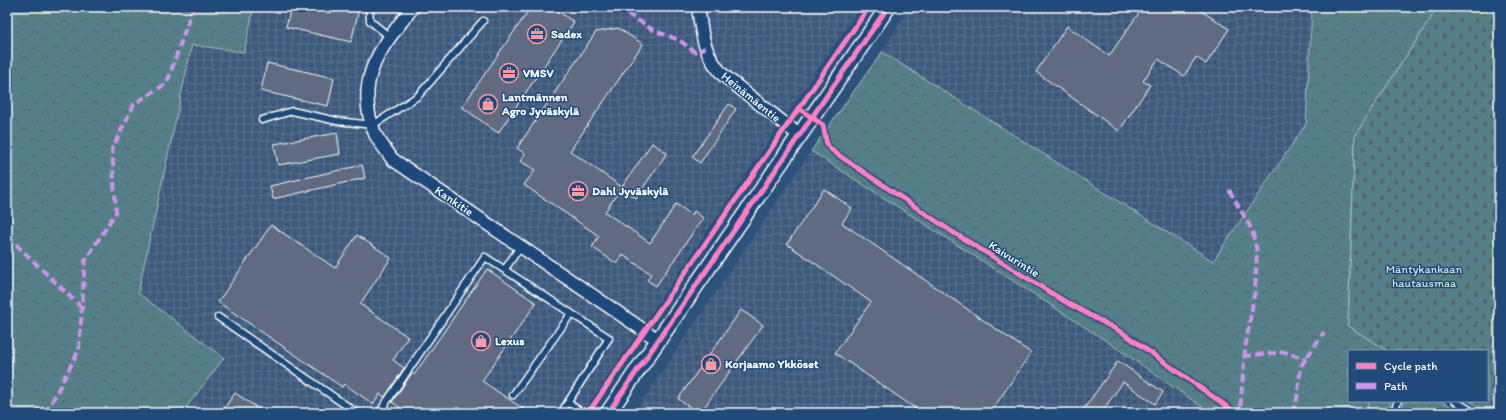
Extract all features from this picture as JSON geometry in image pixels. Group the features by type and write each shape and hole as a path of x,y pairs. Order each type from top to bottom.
{"street":[{"name":"Kankitie","path":"413,7 373,62 367,86 368,111 376,135 392,159 658,340"},
{"name":"Heinämäentie","path":"698,7 705,48 715,67 723,76 799,135"},
{"path":"608,413 888,7"}],"lane":[{"path":"369,7 370,22 390,37"},
{"path":"262,120 292,111 337,121 373,125 418,96 483,21"},
{"path":"504,269 520,247"},
{"path":"379,413 486,256 609,338 562,413"},
{"path":"513,395 571,314"},
{"path":"218,317 357,413"},
{"path":"1393,413 1398,402"},
{"path":"1457,402 1475,413"},
{"path":"568,403 583,413"}],"shaded area":[{"path":"254,7 860,7 583,413 182,413 224,358 138,293 192,45 244,52"},
{"path":"909,7 1312,7 1306,124 1214,261 882,52"},
{"path":"811,151 1108,342 1211,413 634,413"}],"green space":[{"path":"7,7 254,7 244,52 192,45 138,293 224,358 182,413 7,413"},
{"path":"1312,7 1438,7 1355,135 1348,326 1386,350 1348,350 1348,402 1369,402 1366,413 1211,413 1108,342 811,151 882,52 1213,261 1306,124"},
{"name":"Mäntykankaan hautausmaa","path":"1438,7 1499,7 1499,413 1488,413 1471,402 1488,402 1488,350 1386,350 1348,326 1355,135"},
{"path":"1369,402 1391,402 1387,413 1366,413"},
{"path":"1404,402 1443,402 1463,413 1399,413"}],"building":[{"path":"291,7 349,7 359,9 351,42 286,27"},
{"path":"531,7 552,7 574,22 498,133 462,107"},
{"path":"1143,7 1195,7 1229,29 1206,64 1196,57 1184,76 1158,59 1143,81 1150,85 1119,131 1036,72 1067,26 1109,56"},
{"path":"618,28 643,44 570,151 622,187 652,143 667,153 636,198 621,188 605,212 650,243 676,204 692,215 694,211 703,218 656,286 647,280 651,274 623,255 617,264 592,247 599,236 524,185 535,170 520,161 525,154 517,148 596,32"},
{"path":"267,63 334,78 328,106 261,91"},
{"path":"729,104 736,109 700,163 692,157"},
{"path":"337,133 340,154 278,165 274,144"},
{"path":"362,165 365,178 273,199 270,186"},
{"path":"824,189 852,208 842,223 1031,353 990,413 922,413 835,353 871,302 787,244"},
{"path":"271,225 335,268 357,235 391,258 360,304 408,337 393,360 404,368 385,397 380,394 373,404 344,384 342,387 218,302"},
{"path":"487,269 536,303 482,381 529,413 408,413 392,402 412,373 414,375"},
{"path":"741,310 763,325 700,413 698,413 678,399"},
{"path":"1118,361 1163,392 1155,404 1123,382 1101,413 1081,413"},
{"path":"235,393 265,413 221,413"}],"marked path":[{"path":"46,413 79,350 85,261 116,212 112,149 134,104 167,83 193,7"},
{"path":"617,7 653,30 679,40 695,52 705,48"},
{"path":"1229,190 1252,230 1257,252 1255,290 1245,349 1240,413"},
{"path":"7,236 81,307"},
{"path":"1292,413 1297,399 1301,366 1324,332"},
{"path":"1244,356 1284,352 1306,359"}],"cycle path":[{"path":"588,413 869,7"},
{"path":"608,413 888,7"},
{"name":"Kaivurintie","path":"798,108 823,125 827,145 834,152 951,231 1069,304 1123,333 1236,413"}],"place":[{"name":"Sadex","path":"537,34"},
{"name":"VMSV","path":"509,73"},
{"name":"Lantmännen Agro Jyväskylä","path":"488,104"},
{"name":"Dahl Jyväskylä","path":"578,191"},
{"name":"Lexus","path":"481,341"},
{"name":"Korjaamo Ykköset","path":"711,364"}]}
